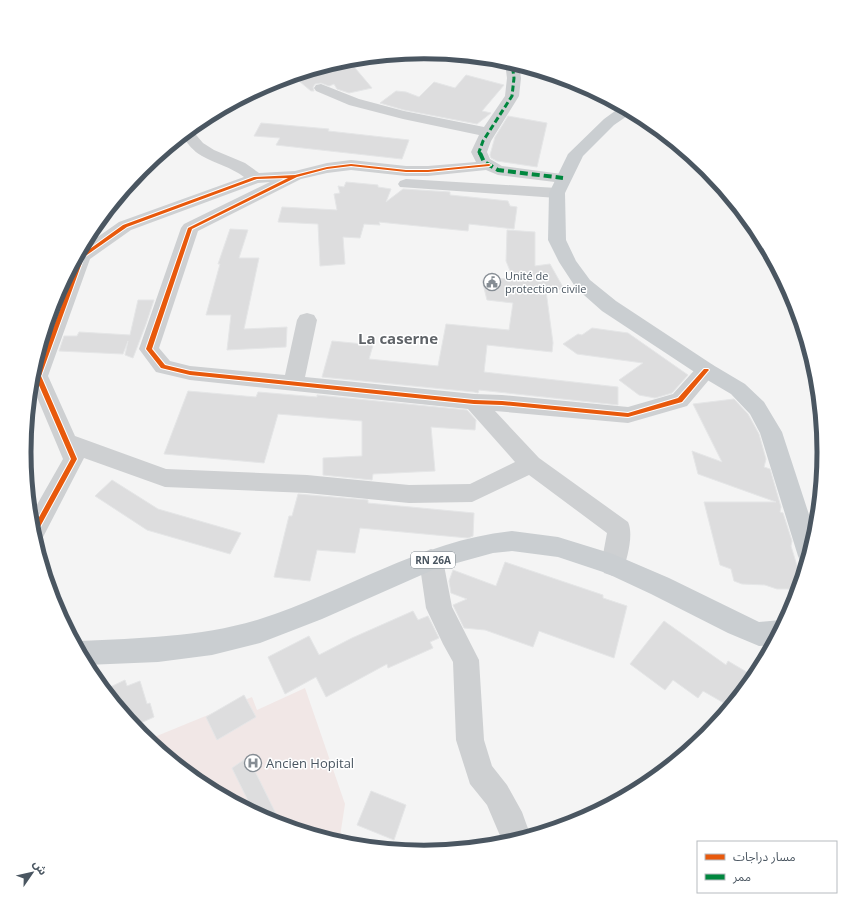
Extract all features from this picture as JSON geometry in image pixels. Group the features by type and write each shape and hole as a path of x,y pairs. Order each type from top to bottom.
{"main road":[{"path":"622,113 609,122 576,154 560,186 556,219 557,240 568,262 583,284 609,306 738,390 757,408 771,432 807,546"},
{"name":"RN 26A","path":"86,653 158,650 212,643 260,631 313,612 431,560 493,543 512,541 558,547 613,564 744,628 759,634 774,633"}],"street":[{"path":"513,69 514,78 512,96 488,132 479,152 484,162 498,170 560,186"},
{"path":"321,88 354,102 488,132"},
{"path":"190,137 198,146 208,153 239,166 256,178"},
{"path":"85,254 125,226 256,178 295,176 327,168 351,165 406,171 428,171 489,165"},
{"path":"295,176 190,228 149,349 163,367 190,373 474,402 502,403 628,415 680,400 706,370"},
{"path":"406,184 560,186"},
{"path":"40,370 78,267"},
{"path":"293,383 307,320"},
{"path":"38,525 74,459 39,378"},
{"path":"474,402 531,464 620,529 613,564"},
{"path":"66,442 165,478 307,484 409,494 472,493 531,464"},
{"path":"431,560 439,608 452,636 466,660 470,740 480,774 497,795 516,835"}],"shaded area":[{"name":"Ancien Hopital","path":"305,688 345,804 340,836 298,825 250,805 206,780 185,765 153,737 252,697 257,710"}],"building":[{"path":"353,66 372,88 349,93 337,89 334,84 329,86 321,83 315,84 313,87 314,91 311,91 298,80 323,72"},
{"path":"466,75 504,85 482,111 491,113 477,124 404,110 380,103 396,91 406,92 419,97 434,82 455,88"},
{"path":"508,116 547,123 537,167 497,161 491,158 490,155 495,137"},
{"path":"261,123 329,129 328,131 409,140 402,159 276,145 280,138 254,136"},
{"path":"346,182 378,185 378,187 391,189 386,202 403,189 450,192 450,195 508,201 510,206 517,207 514,229 469,224 468,231 379,222 380,225 364,224 360,238 343,237 345,264 320,266 318,224 278,222 282,207 337,210 334,194 340,193 338,186 344,187"},
{"path":"230,229 248,230 239,258 259,258 244,329 287,327 286,347 227,350 231,315 206,315 220,264 218,264"},
{"path":"507,230 535,232 535,266 550,264 564,289 546,291 553,343 552,352 487,345 484,372 618,387 618,405 479,390 478,393 322,377 332,341 373,345 369,359 438,366 446,324 509,330 513,303 487,300 482,280 513,278 506,261"},
{"path":"138,300 154,300 133,358 125,355 128,341 123,354 59,351 64,336 77,336 79,332 130,335"},
{"path":"592,328 628,333 688,375 672,393 655,398 639,395 619,380 643,363 577,354 563,344 578,334 582,335"},
{"path":"188,391 256,397 258,392 317,397 317,395 467,410 476,420 475,430 431,427 435,471 373,474 372,480 323,475 323,458 362,456 362,421 278,414 264,463 164,454"},
{"path":"734,399 748,414 759,434 766,459 764,467 770,469 781,507 780,512 783,513 792,541 791,546 798,569 800,570 793,589 777,589 765,585 742,584 734,581 731,569 720,565 704,502 776,502 698,474 692,451 722,462 693,404"},
{"path":"112,480 158,509 241,533 230,554 147,530 95,496"},
{"path":"298,494 368,500 368,503 474,513 473,536 468,538 360,528 355,553 317,550 310,581 274,577 289,516 292,516"},
{"path":"505,562 603,595 603,598 627,606 614,658 539,631 533,647 485,630 464,628 453,605 467,599 451,593 449,581 453,570 496,586"},
{"path":"413,611 418,620 428,616 439,638 430,642 433,648 388,668 387,664 326,697 316,677 285,694 268,657 309,636 319,655 352,638"},
{"path":"664,621 726,665 728,661 750,674 726,704 703,691 698,698 673,680 665,690 630,664"},
{"path":"125,680 127,686 140,681 147,704 150,703 154,717 139,724 109,688"},
{"path":"244,695 256,717 217,740 206,717"},
{"path":"248,757 278,817 250,805 232,768"},
{"path":"371,791 406,805 394,840 357,825"}],"marked path":[{"path":"513,69 514,78 512,96 483,141 479,152 484,162 498,170 563,178"}],"cycle path":[{"path":"85,254 125,226 256,178 295,176 327,168 351,165 406,171 428,171 489,165"},
{"path":"295,176 190,228 149,349 163,367 190,373 474,402 502,403 628,415 680,400 706,370"},
{"path":"40,370 78,267"},
{"path":"38,525 74,459 39,378"}],"place":[{"name":"Unité de protection civile","path":"492,282"},
{"name":"Ancien Hopital","path":"253,763"}],"district":[{"name":"La caserne","path":"398,339"}]}
